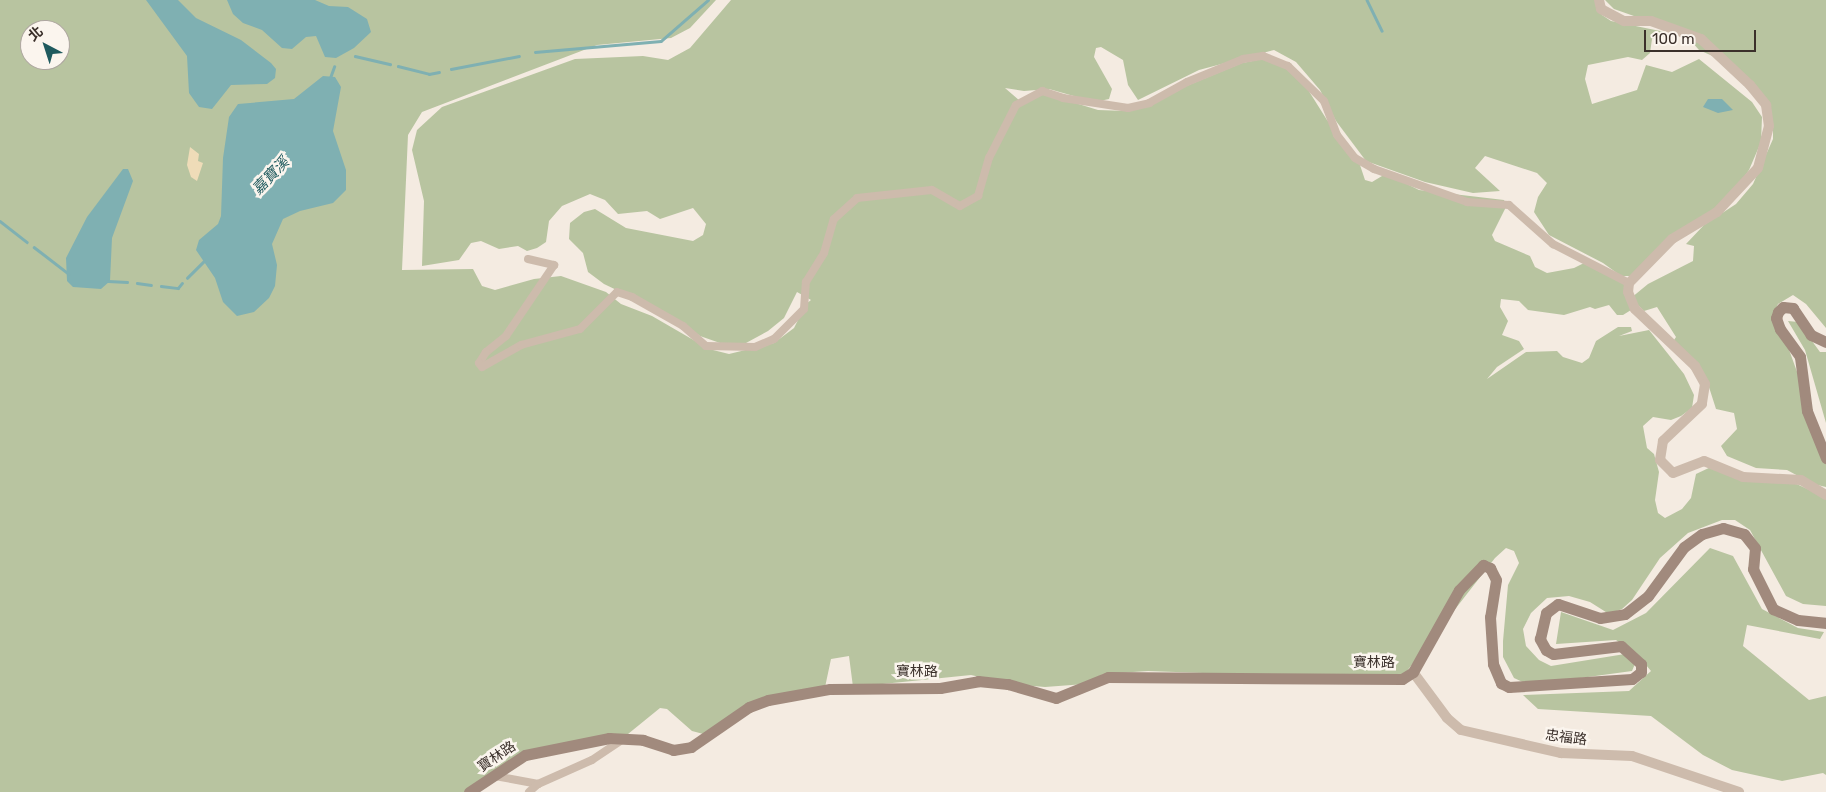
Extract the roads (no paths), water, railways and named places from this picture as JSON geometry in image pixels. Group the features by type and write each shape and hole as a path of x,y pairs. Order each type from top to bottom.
{"main road":[{"path":"1826,342 1811,335 1792,308 1783,307 1778,312 1776,318 1780,330 1800,358 1807,411 1826,458"},
{"name":"寶林路","path":"469,792 525,754 578,742 625,738 643,740 673,750 691,746 750,707 768,700 846,688 940,688 978,682 1008,684 1056,698 1108,677 1252,676 1391,681 1413,672 1459,590 1477,569 1486,565 1496,580 1490,618 1493,664 1501,683 1510,686 1635,678 1642,669 1639,661 1621,646 1552,654 1546,650 1540,639 1546,613 1558,604 1600,618 1625,614 1648,596 1684,547 1702,534 1723,528 1744,534 1755,548 1754,568 1773,610 1798,620 1826,623"}],"street":[{"path":"1599,0 1602,9 1617,18 1660,24 1701,39 1755,91 1766,105 1769,126 1758,168 1717,212 1672,238 1629,284 1628,292 1635,309 1695,366 1705,384 1702,404 1664,442 1660,460 1666,469 1673,473 1686,471 1704,461 1743,477 1801,480 1826,495"},
{"path":"528,259 554,265 506,336 486,352 479,363 482,367 521,345 580,329 617,292 632,297 683,326 706,346 755,347 774,339 804,309 806,282 824,253 834,219 857,198 932,190 960,206 978,196 988,158 1016,105 1042,91 1063,98 1128,108 1149,103 1187,82 1243,59 1263,56 1288,66 1324,101 1337,135 1355,158 1374,169 1467,202 1510,205 1553,244 1629,284"},
{"name":"忠福路","path":"1413,672 1447,718 1461,730 1561,753 1632,756 1739,792"},
{"path":"530,792 538,784 592,760 625,738"},
{"path":"495,776 538,784"}],"water":[{"path":"146,0 178,0 196,18 241,40 271,63 276,69 275,78 267,84 231,85 212,109 199,107 189,93 187,56"},
{"path":"227,0 315,0 329,6 348,7 367,19 371,32 354,48 336,58 325,57 316,36 306,37 292,49 282,48 262,30 243,23 233,14"},
{"path":"323,76 335,77 341,87 333,131 346,170 346,190 333,203 300,211 283,219 272,244 277,265 275,286 269,298 254,312 237,316 223,302 215,278 196,250 199,240 218,224 221,216 223,158 229,117 238,104 294,99"},
{"path":"1708,99 1722,99 1733,110 1718,113 1703,107"},
{"path":"123,169 128,169 133,181 112,238 110,281 101,289 73,287 67,281 66,258 87,217"}],"waterway":[{"name":"嘉寶溪","path":"535,52 661,41 708,0"},
{"path":"1367,0 1382,31"},
{"name":"嘉寶溪","path":"355,56 390,64"},
{"name":"嘉寶溪","path":"451,69 519,56"},
{"name":"嘉寶溪","path":"398,66 429,74 439,72"},
{"name":"嘉寶溪","path":"330,78 334,67"},
{"name":"嘉寶溪","path":"0,221 27,242"},
{"name":"嘉寶溪","path":"34,247 69,274"},
{"name":"嘉寶溪","path":"187,278 204,261"},
{"name":"嘉寶溪","path":"108,281 127,282"},
{"name":"嘉寶溪","path":"137,283 151,285"},
{"name":"嘉寶溪","path":"161,286 178,288 182,283"}]}
